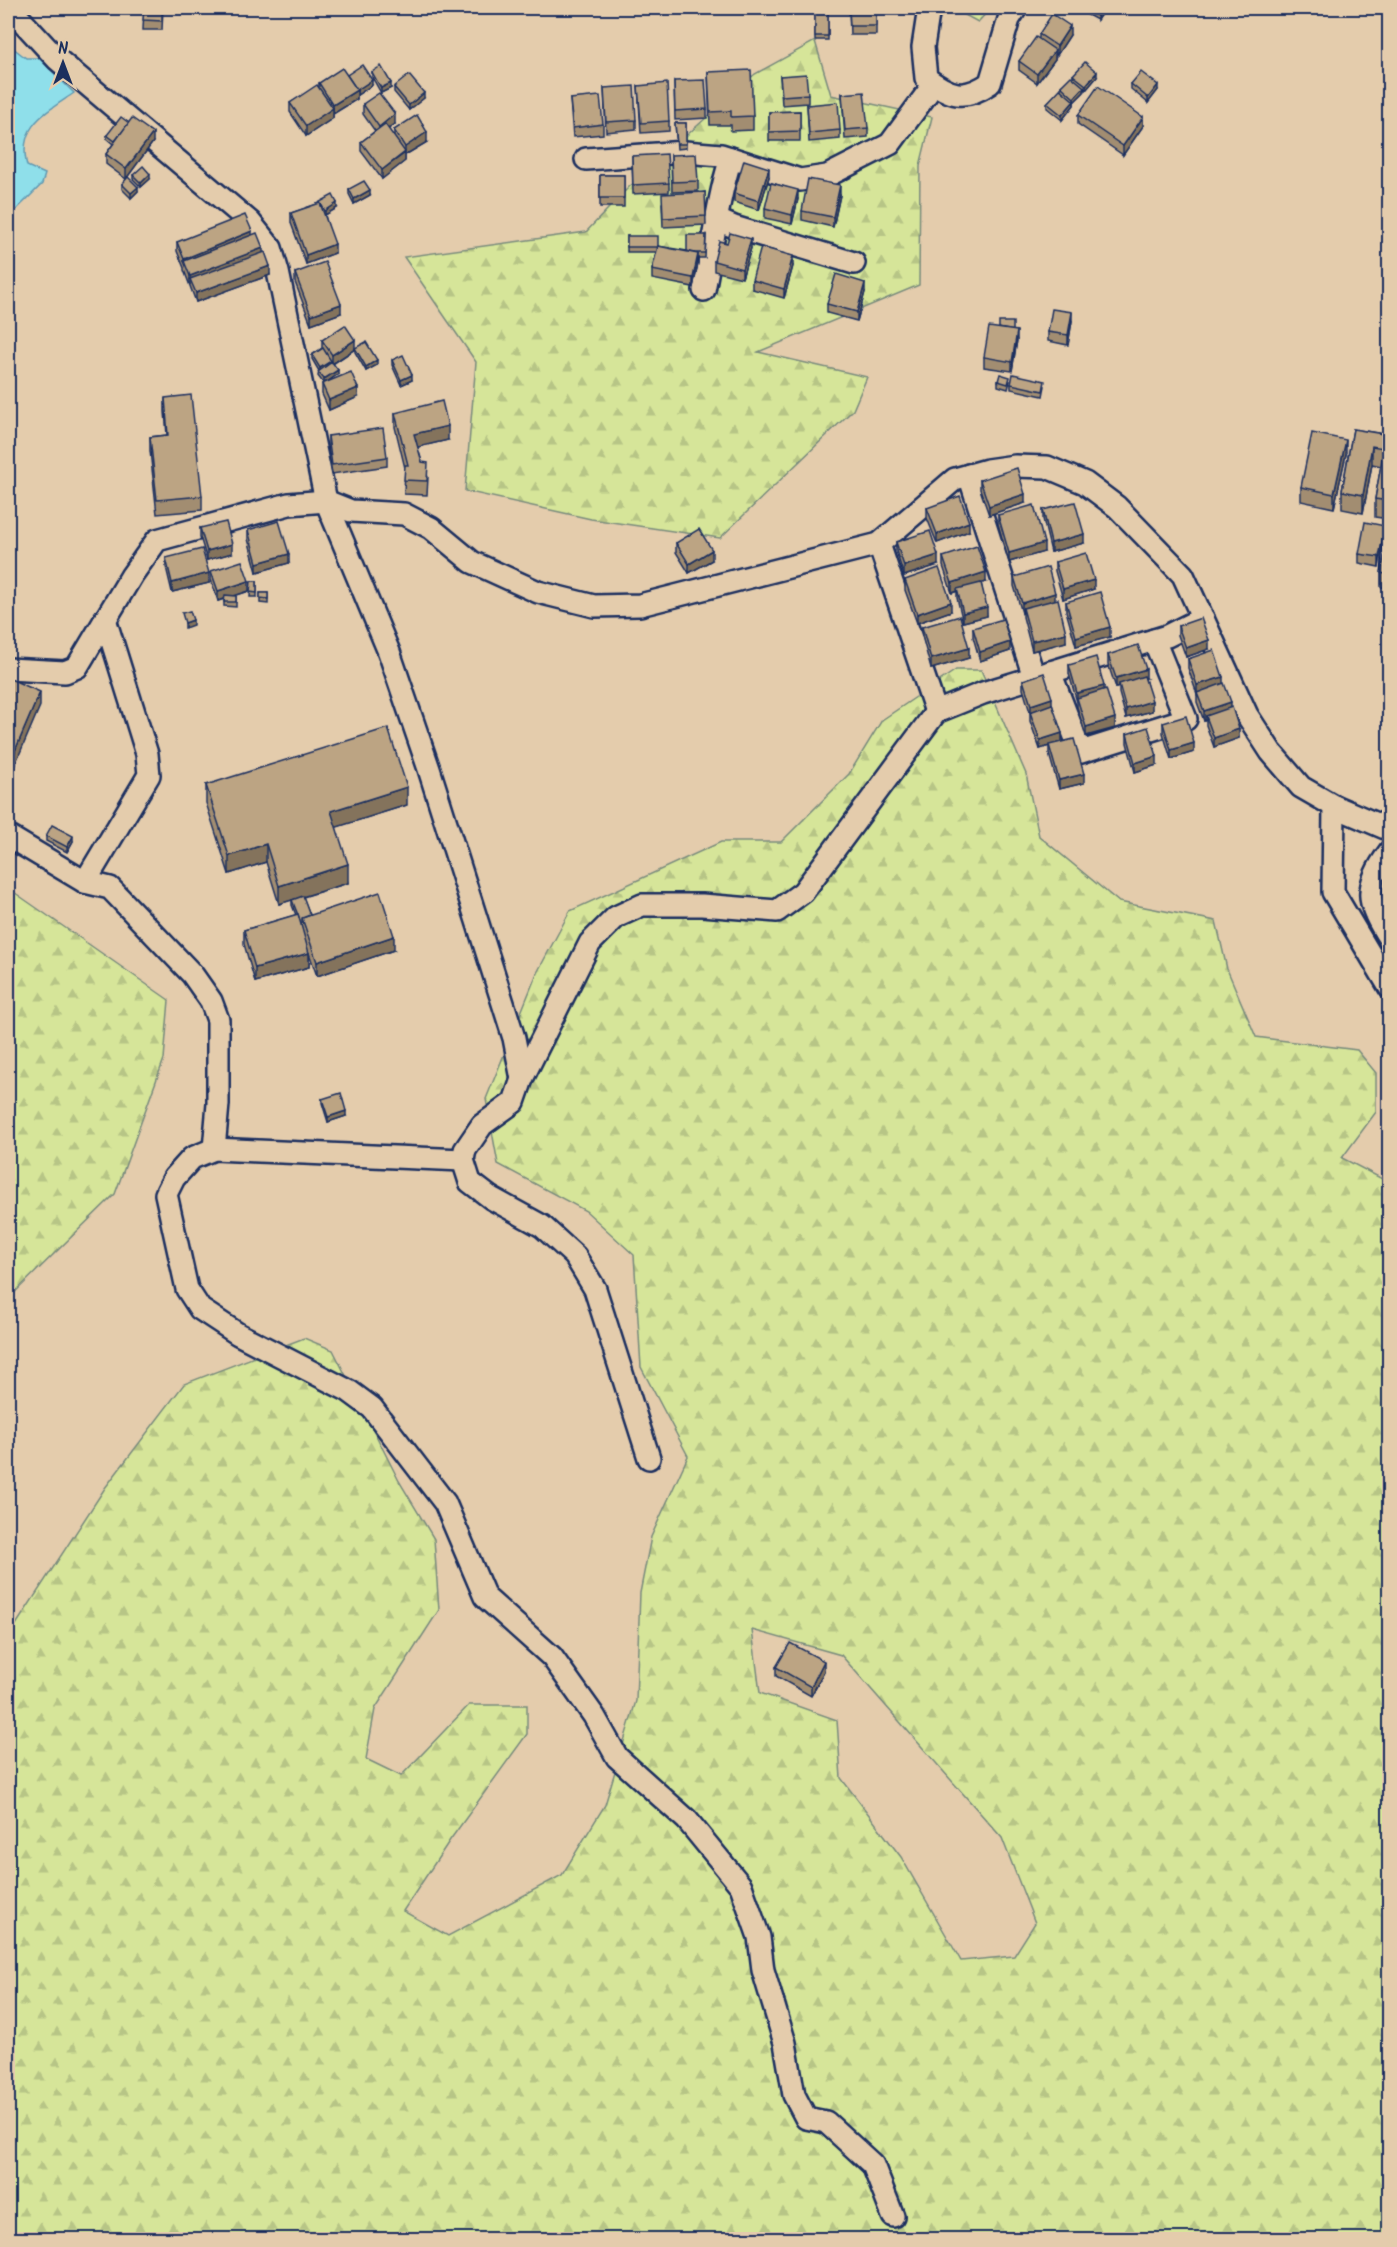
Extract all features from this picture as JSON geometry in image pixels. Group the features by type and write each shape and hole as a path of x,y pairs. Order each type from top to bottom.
{"street":[{"path":"10,8 57,59 250,222 271,248 279,272 326,501 389,652 426,759 514,1038 522,1079"},
{"path":"929,8 922,47 926,78 945,92 974,95 990,83 1009,19 1016,8"},
{"path":"586,159 685,152 731,158 800,180 827,176 890,144 934,84"},
{"path":"705,291 718,220 720,191 731,158"},
{"path":"718,220 734,227 854,263"},
{"path":"8,669 65,672 77,667 105,619 157,540 289,504 326,501 351,512 404,514 431,528 472,562 506,580 538,592 594,606 640,605 879,544 955,479 1015,466 1047,467 1085,483 1117,507 1183,575 1247,715 1271,752 1301,787 1334,806 1389,830"},
{"path":"969,475 1004,582 1042,674 1081,752 1186,718 1154,640"},
{"path":"879,544 936,712"},
{"path":"1004,582 1024,576"},
{"path":"649,1458 595,1289 575,1256 542,1226 490,1198 470,1182 463,1160 465,1150 482,1125 514,1102 522,1079 590,943 616,917 642,905 702,905 777,911 803,892 936,712 1042,674 1154,640 1204,618"},
{"path":"85,882 149,775 147,754 105,619"},
{"path":"1334,806 1334,892 1389,988"},
{"path":"8,836 85,882 110,888 192,974 211,1001 219,1020 219,1104 214,1149"},
{"path":"1389,850 1376,870 1369,891 1373,913 1389,940"},
{"path":"463,1160 214,1149 192,1158 174,1178 166,1194 187,1289 200,1309 238,1334 349,1391 372,1408 445,1503 485,1597 552,1657 594,1716 617,1757 687,1820 741,1886 759,1937 763,1970 785,2043 794,2095 806,2118 826,2122 873,2166 893,2216"}],"green space":[{"path":"952,8 991,8 978,22"},
{"path":"815,41 831,95 932,117 920,166 919,285 758,352 867,377 853,410 720,538 591,519 465,491 476,362 404,257 586,232 629,187 755,74"},
{"path":"956,670 981,670 1026,774 1039,836 1119,902 1216,921 1227,969 1256,1037 1357,1050 1376,1073 1376,1112 1342,1158 1390,1183 1389,2239 8,2239 8,1637 105,1488 184,1384 304,1338 333,1350 399,1481 434,1539 439,1610 375,1709 366,1759 401,1776 469,1705 527,1705 527,1734 450,1840 403,1911 448,1936 562,1875 605,1805 636,1701 640,1593 651,1537 688,1456 641,1367 634,1255 586,1211 498,1164 486,1099 537,973 570,911 721,842 781,842 849,774 882,720","holes":["752,1630 841,1655 1002,1838 1035,1923 1014,1956 961,1961 901,1857 841,1778 837,1720 760,1693"]},
{"path":"8,888 169,1000 164,1059 115,1194 8,1299"}],"water":[{"path":"8,44 26,58 39,58 74,93 44,114 30,131 25,152 27,166 45,174 42,184 8,218"}],"building":[{"path":"144,8 162,8 162,21 143,20"},
{"path":"849,8 876,8 876,26 850,26"},
{"path":"1084,8 1102,8 1097,16"},
{"path":"815,10 828,10 828,36 815,36"},
{"path":"1052,14 1070,26 1057,46 1039,34"},
{"path":"1036,37 1055,50 1037,74 1019,61"},
{"path":"1085,62 1097,72 1086,85 1073,75"},
{"path":"362,65 372,80 357,90 347,75"},
{"path":"381,66 391,83 381,88 372,72"},
{"path":"342,68 357,90 333,105 319,83"},
{"path":"751,70 753,116 731,117 731,111 710,112 708,72"},
{"path":"1141,72 1158,85 1148,98 1131,84"},
{"path":"806,74 808,94 782,96 780,76"},
{"path":"409,75 424,93 409,105 394,87"},
{"path":"1071,76 1084,87 1074,98 1061,86"},
{"path":"705,80 707,109 675,111 674,81"},
{"path":"667,83 669,121 641,123 638,86"},
{"path":"317,85 333,108 306,126 290,103"},
{"path":"634,86 636,120 606,122 604,88"},
{"path":"1098,86 1143,117 1123,146 1078,115"},
{"path":"1060,89 1074,101 1062,115 1047,103"},
{"path":"864,92 868,128 845,130 842,94"},
{"path":"379,93 395,114 379,127 363,104"},
{"path":"600,96 603,124 573,128 570,99"},
{"path":"838,102 840,130 809,133 807,105"},
{"path":"800,111 800,131 769,132 769,112"},
{"path":"417,115 427,132 405,147 394,130"},
{"path":"121,117 129,123 115,141 107,135"},
{"path":"132,118 153,133 126,169 106,154"},
{"path":"675,123 686,123 686,144 677,144"},
{"path":"385,124 405,152 382,170 361,142"},
{"path":"667,154 669,183 633,185 632,156"},
{"path":"696,154 698,181 672,182 671,155"},
{"path":"744,160 769,168 759,201 734,193"},
{"path":"143,166 150,174 141,183 133,175"},
{"path":"600,175 624,175 624,198 600,198"},
{"path":"128,177 138,187 131,193 122,184"},
{"path":"808,179 840,185 833,217 802,211"},
{"path":"364,181 370,190 354,199 349,189"},
{"path":"771,183 798,190 792,215 765,208"},
{"path":"705,192 706,216 663,218 662,194"},
{"path":"333,195 337,203 325,211 320,202"},
{"path":"320,203 335,244 306,255 291,213"},
{"path":"245,215 252,231 184,259 177,242"},
{"path":"257,233 263,248 190,276 184,261"},
{"path":"730,233 751,239 742,269 714,261 719,241 727,243"},
{"path":"687,235 706,235 705,253 687,251"},
{"path":"627,236 658,236 658,247 627,247"},
{"path":"658,246 698,254 693,278 652,270"},
{"path":"761,247 793,256 784,289 752,280"},
{"path":"265,252 270,266 196,293 190,279"},
{"path":"325,262 341,304 311,315 295,273"},
{"path":"836,274 865,283 857,312 827,304"},
{"path":"1052,309 1072,312 1068,335 1048,332"},
{"path":"999,322 1013,322 1013,331 999,328"},
{"path":"345,325 355,340 332,355 322,340"},
{"path":"989,327 1017,331 1012,362 984,357"},
{"path":"366,342 377,360 366,367 355,348"},
{"path":"323,348 331,361 320,368 312,355"},
{"path":"403,355 412,375 401,380 392,360"},
{"path":"332,362 338,370 324,379 318,372"},
{"path":"351,372 358,388 329,400 322,384"},
{"path":"1000,374 1010,377 1008,384 998,381"},
{"path":"1013,374 1045,381 1043,391 1011,384"},
{"path":"191,395 202,496 157,500 150,437 168,435 165,398"},
{"path":"442,401 448,426 414,434 422,462 428,463 427,481 404,480 405,465 408,465 395,413"},
{"path":"383,428 387,457 332,465 328,436"},
{"path":"1353,429 1389,435 1389,501 1375,499 1384,448 1372,446 1363,495 1342,491"},
{"path":"1312,433 1346,440 1334,494 1301,487"},
{"path":"1017,468 1025,494 989,506 980,480"},
{"path":"960,496 969,522 937,534 927,508"},
{"path":"1075,502 1084,534 1051,543 1043,510"},
{"path":"1034,505 1044,543 1009,553 998,515"},
{"path":"279,521 289,554 257,563 248,530"},
{"path":"226,522 232,544 207,551 200,528"},
{"path":"1365,522 1385,526 1379,557 1359,554"},
{"path":"699,529 712,550 689,564 676,543"},
{"path":"930,531 938,555 904,566 896,542"},
{"path":"1389,532 1389,575 1381,573"},
{"path":"977,546 986,572 952,583 943,557"},
{"path":"202,549 209,573 172,583 166,558"},
{"path":"1086,553 1094,580 1063,589 1055,562"},
{"path":"242,561 249,581 218,591 211,571"},
{"path":"1048,567 1055,593 1022,603 1014,577"},
{"path":"939,568 951,602 917,614 905,580"},
{"path":"251,581 257,581 257,593 250,592"},
{"path":"981,583 987,607 963,613 957,589"},
{"path":"1100,592 1110,627 1076,637 1066,602"},
{"path":"260,593 268,593 268,599 260,598"},
{"path":"225,595 236,596 236,602 224,602"},
{"path":"1058,599 1066,633 1032,641 1023,608"},
{"path":"190,611 193,620 185,623 182,613"},
{"path":"960,616 969,648 931,659 922,627"},
{"path":"1201,618 1209,640 1186,648 1178,626"},
{"path":"1003,619 1010,642 980,652 973,628"},
{"path":"1138,645 1146,669 1116,678 1108,655"},
{"path":"1214,650 1223,677 1197,685 1188,659"},
{"path":"1096,657 1104,686 1077,693 1069,665"},
{"path":"1044,673 1052,698 1031,705 1023,680"},
{"path":"1144,676 1152,701 1126,709 1119,684"},
{"path":"8,678 40,692 8,767"},
{"path":"1224,683 1231,702 1204,711 1197,693"},
{"path":"1106,689 1115,718 1086,727 1077,698"},
{"path":"1052,704 1062,733 1040,740 1030,712"},
{"path":"1232,707 1239,729 1214,738 1206,716"},
{"path":"1186,716 1194,743 1171,750 1163,723"},
{"path":"1148,727 1157,756 1135,763 1127,734"},
{"path":"388,728 407,787 331,811 348,864 279,886 266,844 229,856 206,785"},
{"path":"1074,739 1084,774 1059,780 1049,745"},
{"path":"52,825 73,836 67,847 46,836"},
{"path":"1389,876 1389,892 1383,880"},
{"path":"380,892 394,936 317,962 302,918"},
{"path":"303,896 310,915 302,918 301,924 292,900"},
{"path":"298,914 309,953 255,968 244,930"},
{"path":"341,1093 346,1111 328,1117 322,1099"},
{"path":"790,1643 824,1661 811,1687 776,1667"}]}
